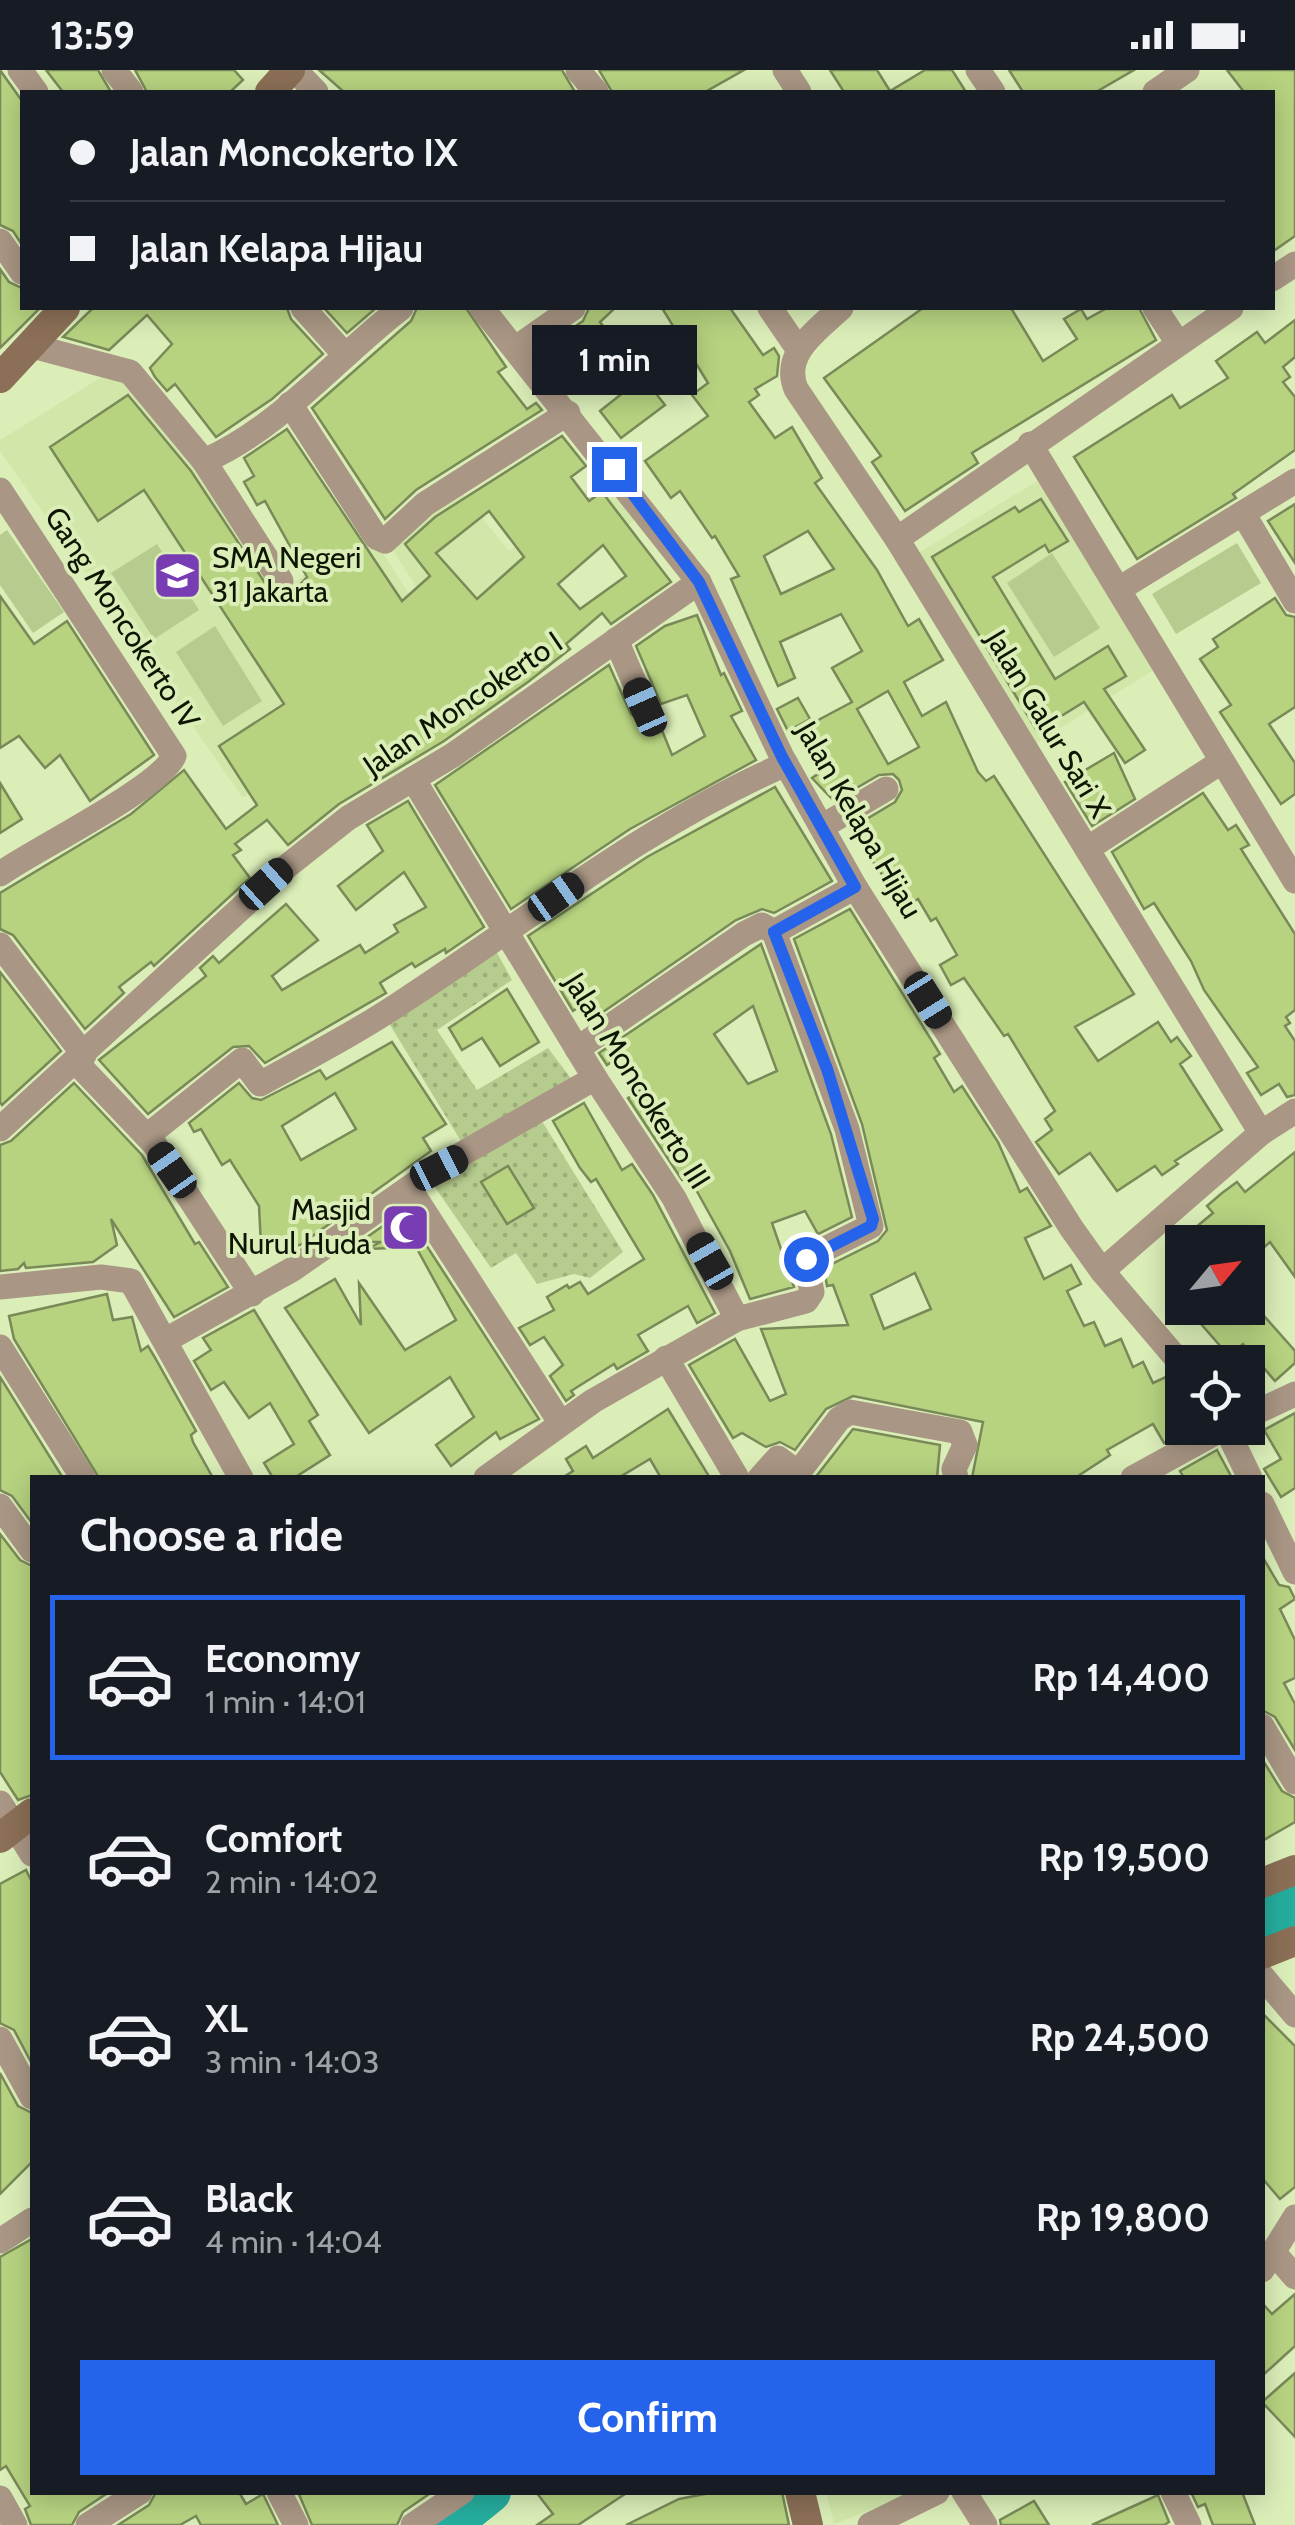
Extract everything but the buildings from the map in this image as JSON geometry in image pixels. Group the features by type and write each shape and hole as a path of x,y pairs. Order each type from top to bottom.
{"street":[{"path":"114,70 129,90"},
{"path":"578,70 594,90"},
{"path":"1158,90 1187,70"},
{"path":"274,90 301,77"},
{"path":"0,241 20,269"},
{"path":"0,378 32,346 57,310"},
{"path":"305,310 345,355"},
{"path":"204,461 230,450 290,404 398,310"},
{"name":"Jalan Kelapa Hijau","path":"484,310 699,582 786,764 855,887 1072,1229 1165,1345"},
{"path":"516,348 570,310"},
{"path":"771,310 798,348 840,310"},
{"path":"1156,310 1178,343"},
{"path":"897,539 1228,310"},
{"path":"32,346 130,372 204,461 281,581"},
{"name":"Jalan Galur Sari X","path":"798,348 792,379 796,388 897,539 1261,1134"},
{"path":"290,404 376,537 385,542 425,504 568,413"},
{"path":"1030,444 1295,882"},
{"path":"1119,589 1295,481"},
{"name":"Gang Moncokerto IV","path":"0,490 174,756 170,766 121,800 0,874"},
{"path":"1244,515 1295,601"},
{"name":"Jalan Moncokerto I","path":"0,1129 276,875 348,818 412,779 699,582"},
{"path":"616,640 645,707"},
{"path":"1087,850 1222,762"},
{"path":"147,1136 242,1060 260,1084 406,1000 631,844 786,764"},
{"name":"Jalan Moncokerto III","path":"412,779 594,1078 674,1198 737,1319"},
{"path":"822,826 886,789"},
{"path":"774,932 855,887"},
{"path":"490,1475 560,1422 666,1358 737,1319 806,1301 812,1292 806,1259 873,1222 827,1069 774,932 762,925 576,1049"},
{"path":"0,945 80,1058 147,1136 252,1294"},
{"path":"166,1340 252,1294 409,1188 594,1078"},
{"path":"1099,1267 1261,1134 1295,1111"},
{"path":"409,1188 560,1422"},
{"path":"0,1286 123,1276 132,1281 238,1475"},
{"path":"0,1347 81,1475"},
{"path":"666,1358 735,1475"},
{"path":"1265,1408 1295,1394"},
{"path":"763,1475 778,1458 800,1475 838,1419 850,1412 950,1427 960,1432 964,1449 954,1469 955,1475"},
{"path":"1138,1475 1193,1445"},
{"path":"1228,1445 1248,1475"},
{"path":"0,1506 30,1547"},
{"path":"1265,1510 1295,1572"},
{"path":"1265,1731 1295,1782"},
{"path":"12,1820 30,1851"},
{"path":"1265,1881 1295,1870"},
{"path":"1265,1953 1295,1941"},
{"path":"1265,1980 1295,2015"},
{"path":"0,2038 30,2093"},
{"path":"1295,2218 1268,2261 1295,2277"},
{"path":"0,2241 30,2221"},
{"path":"88,2525 135,2495"},
{"path":"281,2495 296,2525"},
{"path":"414,2525 458,2495"},
{"path":"801,2495 808,2525"},
{"path":"870,2525 931,2495"},
{"path":"966,2495 985,2525"},
{"path":"1174,2495 1189,2525"},
{"path":"0,2498 15,2525"}],"shaded area":[{"name":"SMA Negeri 31 Jakarta","path":"108,373 121,374 218,496 279,591 343,552 348,558 376,542 456,667 243,798 0,451 0,440"},
{"path":"603,478 638,517 466,666 389,544 459,489 509,551"},
{"path":"1041,479 1157,668 1035,744 918,553"},
{"path":"7,530 64,612 33,633 0,585 0,535"},
{"path":"1237,543 1261,583 1176,634 1152,594"},
{"path":"157,544 199,610 154,639 111,573"},
{"path":"1052,553 1100,628 1054,657 1007,583"},
{"path":"215,626 262,701 223,726 176,652"},
{"path":"496,951 512,980 437,1030 477,1090 548,1048 573,1081 464,1146 387,1020"},
{"path":"540,1118 623,1252 590,1278 574,1274 537,1284 516,1253 491,1268 432,1183"},
{"path":"827,2495 910,2495 834,2524"}],"waterway":[{"path":"1265,1916 1295,1903"},
{"path":"449,2525 486,2495"}],"place":[{"name":"SMA Negeri 31 Jakarta","path":"177,575"},
{"name":"Masjid Nurul Huda","path":"406,1227"}],"route":[{"path":"614,469 699,582 782,757 855,887 774,932 800,1010 827,1069 873,1219 871,1226 806,1259"}]}
